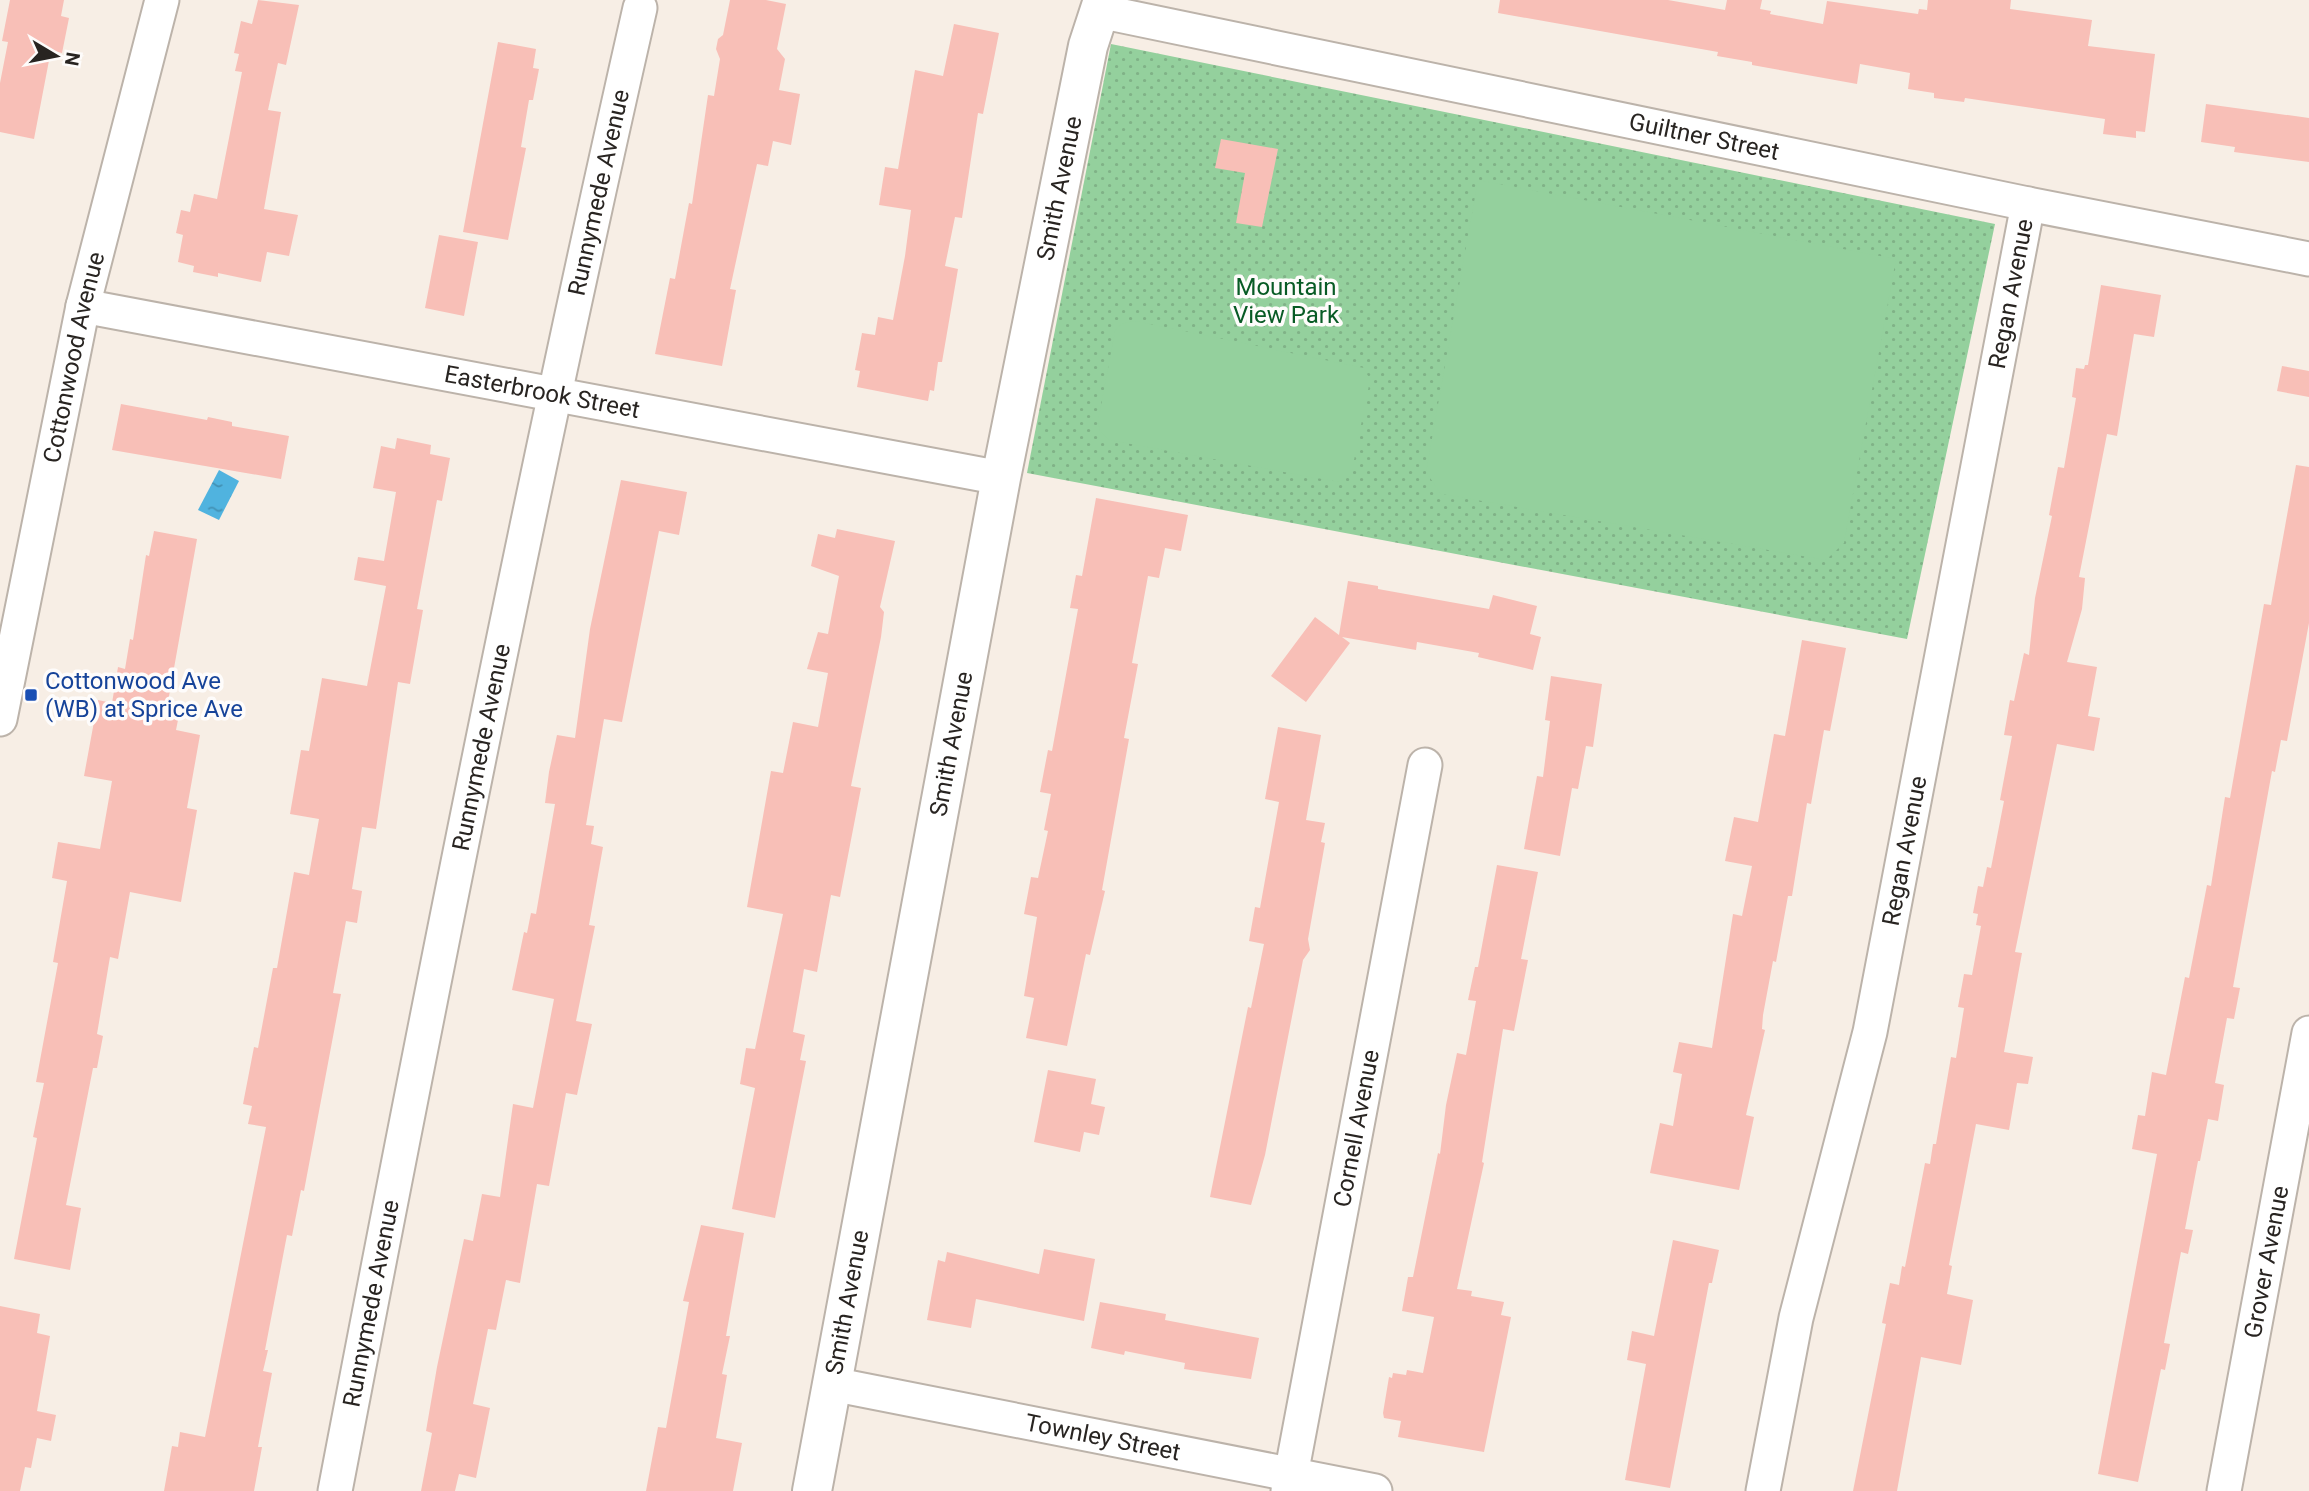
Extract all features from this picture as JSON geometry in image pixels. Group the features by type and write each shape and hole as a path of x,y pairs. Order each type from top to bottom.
{"street":[{"name":"Cottonwood Avenue","path":"0,719 83,306 162,0"},
{"name":"Guiltner Street","path":"1101,6 2028,204 2309,259"},
{"name":"Smith Avenue","path":"812,1491 1001,478 1088,46 1101,6"},
{"name":"Runnymede Avenue","path":"335,1491 442,931 554,393 640,8"},
{"name":"Regan Avenue","path":"1763,1491 1796,1318 1844,1145 1870,1032 2028,204"},
{"name":"Easterbrook Street","path":"83,306 1001,478"},
{"name":"Cornell Avenue","path":"1290,1483 1425,765"},
{"name":"Grover Avenue","path":"2224,1491 2309,1033"},
{"name":"Townley Street","path":"832,1384 1290,1483 1375,1491"}],"green space":[{"name":"Mountain View Park","path":"1111,44 1995,224 1907,639 1027,473"},
{"path":"1478,180 1896,259 1844,543 1826,560 1441,494 1426,472"},
{"path":"1135,321 1364,368 1370,380 1351,475 1339,482 1109,440 1100,431 1098,422 1115,331 1121,324"}],"water":[{"path":"219,470 239,481 219,520 198,510"}],"building":[{"path":"10,0 64,0 61,16 69,18 62,53 51,50 34,139 0,132 0,83 8,42 2,41"},
{"path":"258,0 299,5 286,65 278,63 268,110 281,112 264,209 298,215 289,256 267,252 261,282 218,273 218,277 193,272 194,266 178,262 183,235 176,233 181,210 190,212 194,194 217,199 242,72 235,71 239,54 234,53 241,21 252,24"},
{"path":"730,0 766,0 786,4 777,49 785,59 779,90 800,94 791,145 773,141 768,166 757,164 730,289 736,290 722,366 655,354 670,278 675,279 689,203 692,204 708,95 714,96 720,59 716,49 718,39 723,35"},
{"path":"1500,0 1668,0 1725,10 1727,0 1762,0 1760,9 1771,11 1770,14 1823,24 1827,1 1918,14 1919,9 1927,10 1928,0 2011,0 2010,9 2092,20 2088,46 2155,54 2145,132 2136,131 2136,138 2103,134 2105,119 1965,98 1964,102 1934,98 1934,93 1908,89 1910,73 1860,64 1857,84 1752,65 1752,62 1717,56 1718,52 1498,13"},
{"path":"954,24 999,33 983,114 978,113 962,218 955,217 945,266 958,269 942,362 938,362 934,391 930,390 928,401 857,387 860,371 855,370 862,333 875,335 878,317 893,320 905,256 911,210 879,205 885,167 898,169 915,70 943,76"},
{"path":"498,42 536,49 533,68 539,69 533,100 529,100 521,147 526,148 508,240 463,232"},
{"path":"2206,104 2309,118 2309,162 2234,152 2235,147 2201,142"},
{"path":"1221,139 1278,149 1262,227 1236,223 1245,173 1215,168"},
{"path":"439,235 478,242 464,316 425,308"},
{"path":"2101,285 2161,295 2154,337 2134,334 2117,436 2107,434 2079,577 2085,578 2082,609 2067,662 2097,667 2088,716 2100,718 2094,751 2057,744 2015,952 2022,953 2004,1052 2033,1057 2028,1084 2017,1083 2009,1130 1976,1124 1949,1265 1952,1266 1947,1294 1973,1300 1961,1365 1921,1357 1897,1491 1853,1491 1886,1324 1882,1323 1890,1283 1899,1285 1902,1266 1905,1267 1925,1163 1930,1164 1933,1144 1936,1144 1951,1057 1956,1058 1964,1008 1958,1007 1964,974 1972,975 1981,926 1976,925 1978,914 1973,913 1978,886 1983,887 1987,867 1991,868 2004,801 2000,800 2012,736 2004,735 2010,700 2014,701 2024,653 2029,655 2035,598 2052,516 2049,515 2058,467 2064,468 2076,398 2072,397 2076,368 2084,369 2085,365 2088,365"},
{"path":"2282,366 2309,371 2309,397 2277,391"},
{"path":"121,404 207,420 208,417 232,422 232,426 289,436 281,479 112,450"},
{"path":"397,438 431,445 430,454 450,458 442,501 437,500 417,609 423,610 410,684 398,682 376,829 362,827 352,889 362,891 357,923 346,921 333,993 341,994 304,1191 301,1190 292,1236 287,1235 265,1350 268,1350 263,1371 272,1373 258,1447 262,1447 254,1491 164,1491 172,1446 178,1447 180,1432 205,1437 266,1127 248,1124 252,1106 243,1104 254,1047 258,1048 273,968 277,968 294,872 309,875 319,819 290,814 301,750 309,751 322,678 367,686 386,586 354,580 358,557 384,561 396,492 373,488 381,446 395,449"},
{"path":"2296,465 2309,467 2309,623 2287,741 2281,740 2275,772 2272,771 2233,987 2240,988 2234,1019 2227,1018 2215,1083 2224,1085 2218,1121 2208,1119 2198,1161 2185,1229 2193,1230 2188,1254 2181,1252 2164,1343 2170,1344 2165,1370 2161,1369 2138,1482 2098,1474 2157,1154 2132,1149 2138,1115 2145,1116 2152,1072 2166,1075 2185,977 2189,978 2207,885 2211,886 2225,797 2230,798 2264,604 2271,605"},
{"path":"621,480 687,492 679,535 659,531 622,722 604,719 586,825 594,826 591,844 603,847 589,925 595,926 576,1021 592,1024 577,1095 566,1093 549,1186 537,1184 520,1283 506,1280 496,1330 488,1329 473,1404 490,1408 476,1478 459,1474 455,1491 421,1491 432,1433 426,1431 464,1239 473,1241 482,1194 500,1197 513,1104 533,1108 554,999 512,990 524,932 527,933 531,913 536,914 555,804 545,803 549,772 557,735 575,738 590,629"},
{"path":"1096,498 1188,515 1181,551 1165,548 1159,578 1148,576 1132,663 1138,664 1124,738 1129,739 1102,890 1105,891 1090,955 1086,954 1067,1046 1026,1038 1034,998 1024,996 1037,917 1024,914 1031,877 1038,878 1048,831 1044,830 1051,794 1040,792 1048,750 1052,751 1078,609 1070,608 1076,575 1082,576"},
{"path":"837,529 895,541 880,607 884,612 881,637 851,786 861,788 840,897 831,895 817,972 804,969 793,1032 805,1035 800,1060 806,1061 775,1218 732,1209 755,1088 740,1084 746,1048 755,1049 783,914 747,907 771,771 783,773 793,722 818,727 828,673 807,669 818,632 828,634 839,576 811,566 818,534 835,538"},
{"path":"154,531 197,539 166,713 179,715 176,730 200,735 187,808 197,810 181,902 130,892 118,959 110,957 97,1034 103,1036 97,1068 93,1068 66,1205 81,1208 70,1270 14,1259 37,1138 33,1137 44,1083 36,1082 58,963 53,962 67,881 52,878 58,842 100,849 112,781 84,776 98,700 112,703 118,667 125,669 130,639 133,640 146,555 149,556"},
{"path":"1348,581 1489,609 1493,595 1537,606 1530,634 1541,637 1533,670 1478,657 1479,653 1417,642 1416,650 1342,637 1350,643 1306,702 1271,676 1315,617 1339,635"},
{"path":"1802,640 1846,648 1830,731 1824,730 1811,804 1807,803 1792,896 1788,896 1776,962 1773,961 1763,1015 1762,1029 1765,1030 1746,1115 1754,1117 1739,1190 1650,1173 1660,1123 1673,1126 1682,1074 1673,1072 1679,1042 1712,1048 1733,914 1742,916 1752,866 1725,861 1734,817 1758,822 1774,734 1785,736"},
{"path":"1551,676 1602,684 1593,747 1586,746 1578,789 1572,788 1560,856 1524,849 1537,776 1543,777 1550,721 1545,720"},
{"path":"1278,727 1321,735 1306,820 1325,823 1321,842 1325,843 1308,939 1310,950 1303,960 1265,1155 1251,1205 1210,1197 1248,1007 1251,1008 1264,944 1249,941 1255,907 1260,908 1279,802 1265,799"},
{"path":"1497,865 1538,872 1521,959 1528,960 1514,1031 1503,1029 1482,1162 1484,1163 1457,1289 1472,1291 1471,1296 1504,1302 1501,1315 1511,1317 1484,1452 1398,1437 1401,1421 1384,1418 1383,1413 1389,1377 1392,1378 1393,1373 1406,1375 1407,1370 1423,1373 1434,1317 1402,1311 1408,1277 1413,1277 1438,1153 1440,1154 1446,1105 1457,1053 1466,1055 1476,1001 1468,1000 1475,967 1478,967"},
{"path":"1048,1070 1096,1079 1091,1104 1105,1107 1099,1135 1084,1132 1080,1152 1034,1142"},
{"path":"701,1225 744,1233 726,1336 730,1336 722,1374 727,1375 716,1438 742,1443 733,1491 646,1491 658,1427 666,1428 689,1302 683,1301"},
{"path":"1673,1240 1719,1250 1712,1283 1709,1283 1670,1488 1625,1480 1646,1364 1627,1360 1632,1331 1654,1336"},
{"path":"1044,1249 1095,1259 1084,1321 976,1299 971,1328 927,1320 938,1260 945,1262 947,1252 1039,1274"},
{"path":"1100,1302 1166,1314 1165,1320 1259,1338 1251,1379 1184,1369 1185,1363 1125,1351 1124,1355 1091,1348"},
{"path":"0,1306 40,1314 37,1333 50,1336 37,1411 56,1415 51,1441 37,1438 31,1468 25,1467 20,1491 0,1491"}],"place":[{"name":"Cottonwood Ave (WB) at Sprice Ave","path":"31,695"}]}
